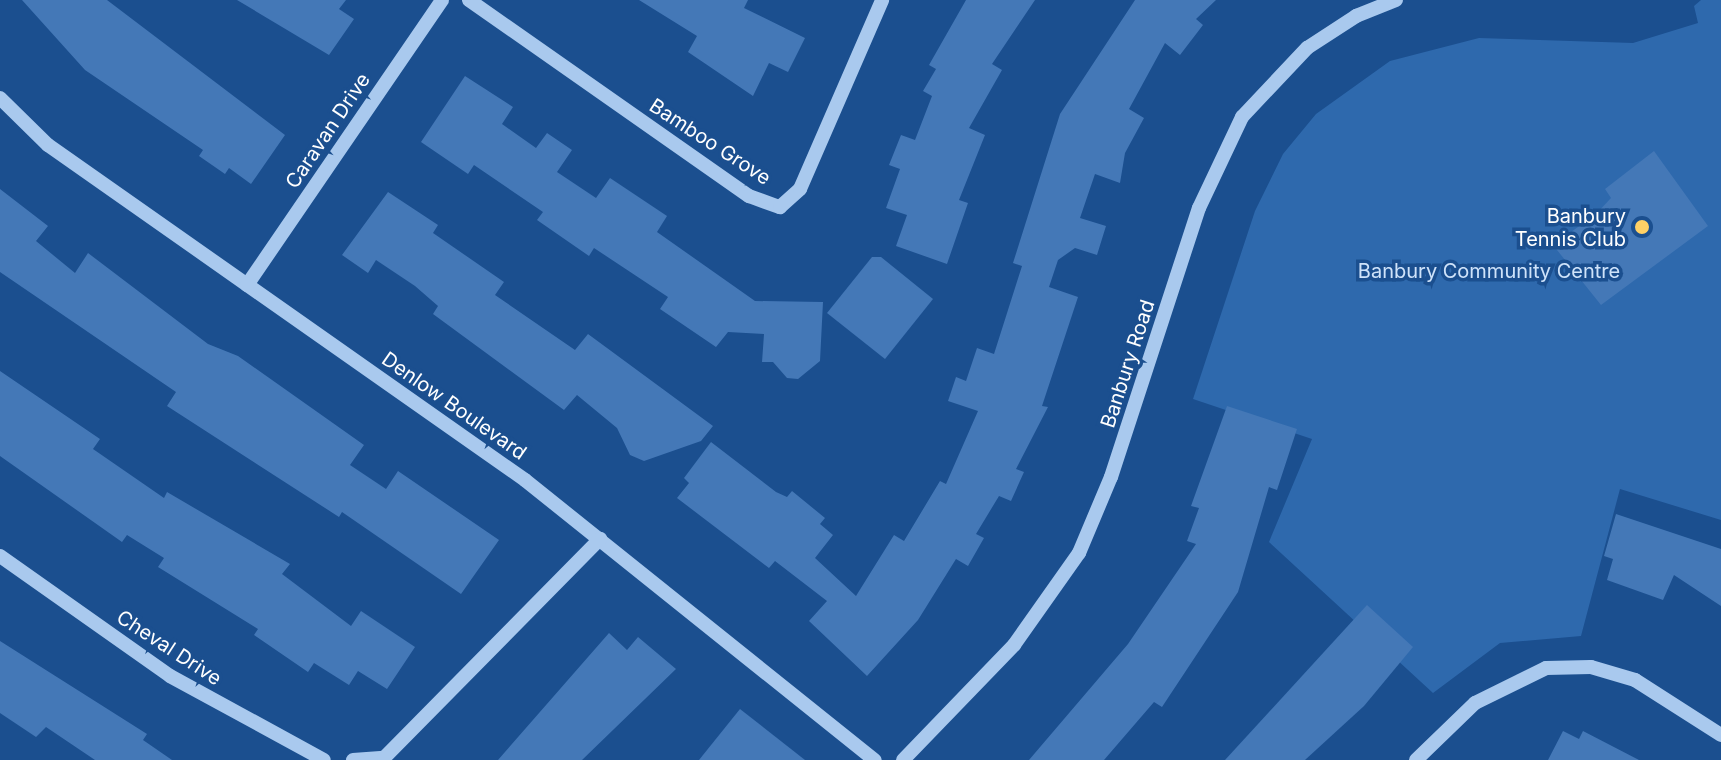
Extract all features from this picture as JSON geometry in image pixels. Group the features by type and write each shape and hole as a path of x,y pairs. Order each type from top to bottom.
{"street":[{"name":"Caravan Drive","path":"247,285 442,0"},
{"name":"Bamboo Grove","path":"469,0 749,196 780,207 800,189 882,0"},
{"name":"Banbury Road","path":"903,760 1014,645 1079,553 1111,477 1199,208 1242,117 1307,48 1394,0"},
{"name":"Denlow Boulevard","path":"0,98 48,145 525,480 875,760"},
{"path":"353,760 384,758 600,539"},
{"name":"Cheval Drive","path":"0,556 170,676 324,760"},
{"path":"1416,760 1475,703 1546,668 1591,667 1635,680 1721,735"}],"green space":[{"name":"Banbury Community Centre","path":"1701,0 1721,0 1721,520 1620,489 1581,636 1500,643 1433,693 1269,542 1312,439 1193,399 1255,211 1283,154 1316,114 1390,61 1479,38 1633,43 1698,23 1694,6"}],"building":[{"path":"22,0 107,0 285,135 251,184 229,168 225,174 199,156 203,150 85,70"},
{"path":"237,0 346,0 339,9 354,19 329,55"},
{"path":"639,0 748,0 744,8 805,38 788,72 769,63 753,96 688,52 697,36"},
{"path":"966,0 1035,0 992,64 1002,70 969,128 985,135 959,200 968,203 947,264 896,246 907,215 886,208 900,169 889,165 901,135 915,140 932,96 923,91 936,69 929,65"},
{"path":"1135,0 1216,0 1196,19 1203,25 1180,55 1165,43 1129,109 1144,118 1125,153 1120,183 1095,174 1080,218 1106,226 1097,255 1075,248 1058,260 1049,287 1078,297 1042,406 1048,407 1016,469 1024,472 1011,501 999,496 976,534 984,538 968,566 956,559 918,620 867,676 809,621 827,601 775,561 769,568 677,498 689,483 684,478 711,442 776,492 787,497 792,491 825,518 820,524 833,535 815,558 856,596 894,535 904,541 940,481 946,484 978,411 948,401 956,377 966,381 977,348 994,354 1022,266 1013,263 1060,114"},
{"path":"465,76 513,107 502,124 536,148 547,133 572,150 557,172 596,198 610,178 667,216 657,232 755,301 823,302 820,361 798,379 787,378 773,362 762,362 764,334 728,332 716,347 660,309 668,297 594,248 589,256 537,220 543,212 474,165 468,174 421,142"},
{"name":"Banbury Tennis Club","path":"1654,151 1708,226 1601,305 1553,245 1596,214 1611,198 1605,189"},
{"path":"0,189 48,226 36,241 75,273 88,253 208,344 238,356 364,445 350,465 386,489 398,471 499,540 461,594 342,512 339,517 167,406 176,392 0,272"},
{"path":"388,192 438,225 433,233 504,282 495,295 575,350 588,334 713,426 701,441 644,461 630,455 617,428 577,395 564,410 433,314 438,306 415,286 376,260 368,273 342,255"},
{"path":"872,257 881,257 933,299 885,359 827,313"},
{"path":"0,371 100,439 93,449 164,498 167,492 290,564 282,574 351,626 361,611 415,647 387,689 358,671 349,685 314,663 308,672 254,635 258,629 158,567 164,558 127,535 122,542 0,456"},
{"path":"1227,406 1297,429 1277,490 1269,487 1238,592 1162,707 1154,702 1104,760 1029,760 1128,644 1196,544 1187,541 1199,508 1191,506"},
{"path":"1616,514 1721,549 1721,606 1674,575 1663,600 1607,580 1613,559 1604,556"},
{"path":"1367,605 1413,647 1364,706 1305,760 1225,760"},
{"path":"609,633 627,650 638,637 676,669 582,760 498,760"},
{"path":"0,641 147,734 143,740 172,760 95,760 46,727 36,737 0,713"},
{"path":"740,709 805,760 699,760"},
{"path":"1563,731 1579,739 1583,731 1639,760 1548,760"}],"place":[{"name":"Banbury Tennis Club","path":"1642,227"}]}
